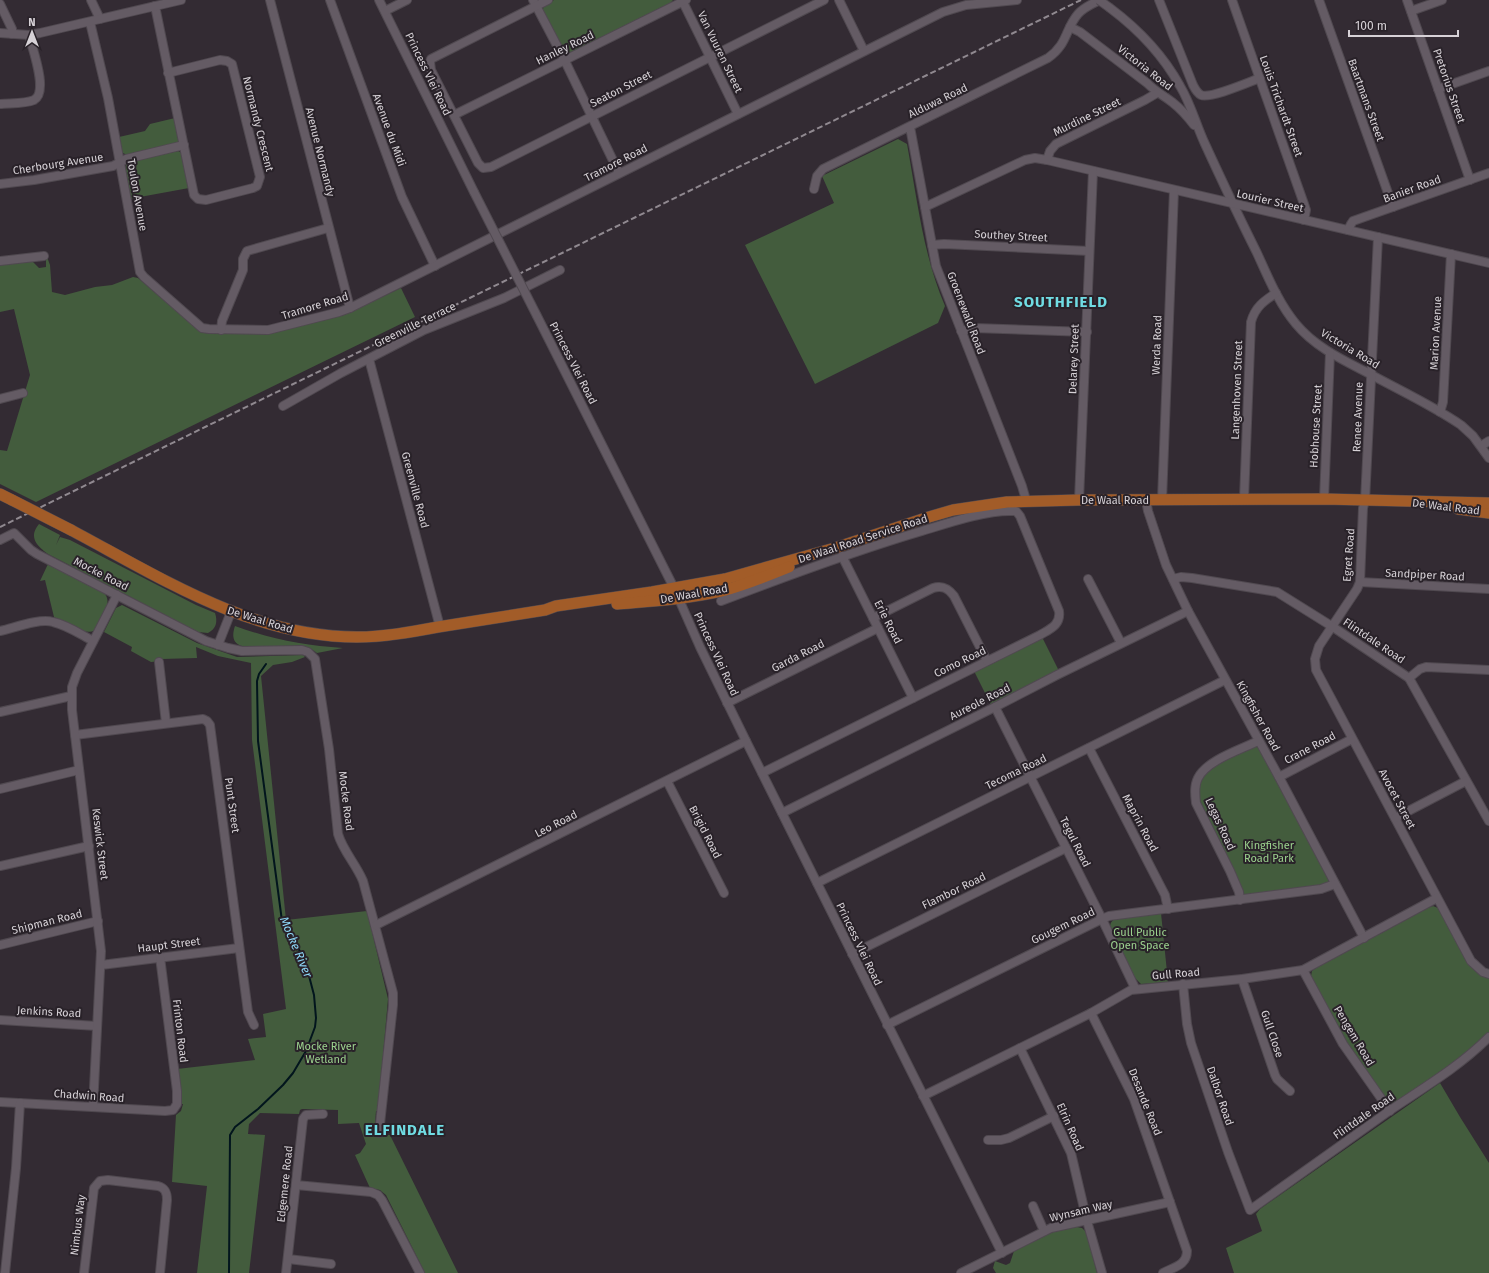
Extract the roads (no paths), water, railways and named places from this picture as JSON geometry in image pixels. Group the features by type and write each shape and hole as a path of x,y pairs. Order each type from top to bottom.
{"main road":[{"name":"De Waal Road","path":"0,494 230,612 281,628 336,636 379,636 545,610 567,610 678,598 720,591 743,585 835,548"},
{"name":"De Waal Road","path":"545,610 560,605 725,579 835,548 953,510 1026,500 1324,499 1489,503"},
{"name":"De Waal Road","path":"1402,502 1489,513"}],"street":[{"path":"91,0 100,19"},
{"path":"0,33 29,35 181,0"},
{"name":"Avenue Normandy","path":"270,0 350,308"},
{"name":"Avenue du Midi","path":"330,0 402,197 435,266"},
{"name":"Princess Vlei Road","path":"379,0 674,588 727,703 1002,1253"},
{"path":"385,11 407,0"},
{"path":"454,115 431,70 431,59 534,3 548,0"},
{"name":"Van Vuuren Street","path":"684,0 738,114"},
{"name":"Hanley Road","path":"454,115 565,61 684,0"},
{"name":"Seaton Street","path":"454,115 478,163 483,168 487,168 824,0"},
{"path":"839,0 864,51"},
{"name":"Tramore Road","path":"221,330 268,330 326,316 350,308 864,51 950,10 966,5 1017,0"},
{"name":"Victoria Road","path":"1099,0 1140,33 1162,59 1183,92 1200,134 1232,204 1285,310 1296,324 1307,336 1330,353 1440,412 1460,425 1473,436 1489,458"},
{"name":"Alduwa Road","path":"814,189 817,176 823,169 1048,58 1063,43 1070,27 1079,13 1099,0"},
{"path":"1159,0 1193,85 1201,95 1205,96 1216,94 1260,78"},
{"name":"Louis Trichardt Street","path":"1232,0 1306,208 1304,220"},
{"name":"Baartmans Street","path":"1319,0 1393,207"},
{"name":"Pretorius Street","path":"1407,0 1470,180"},
{"path":"1411,11 1442,0"},
{"path":"534,3 565,61 619,174"},
{"path":"0,4 12,29 12,34"},
{"name":"Normandy Crescent","path":"154,6 168,73 184,145 193,192 198,199 206,200 253,188 259,184 260,177 232,64 227,61 220,60 168,73"},
{"name":"Toulon Avenue","path":"90,22 108,98 141,274 200,326 206,329 221,330"},
{"name":"Victoria Road","path":"1070,27 1080,32 1148,83 1157,93 1172,102 1186,114 1200,134"},
{"path":"0,104 34,100 40,94 40,80 29,35"},
{"path":"1438,89 1489,71"},
{"name":"Murdine Street","path":"1047,160 1050,151 1056,144 1157,93"},
{"name":"Groenewald Road","path":"910,127 932,245 939,272 1019,478 1026,500"},
{"path":"120,162 126,159 184,145"},
{"path":"925,207 1024,160 1035,158 1047,160"},
{"name":"Lourier Street","path":"1047,160 1489,263"},
{"name":"Cherbourg Avenue","path":"0,184 48,178 114,166 120,162"},
{"name":"Delarey Street","path":"1079,500 1093,171"},
{"name":"Banier Road","path":"1348,230 1353,221 1489,173"},
{"name":"Werda Road","path":"1162,500 1174,190"},
{"path":"221,330 222,321 243,270 243,258 247,251 328,228"},
{"name":"Renee Avenue","path":"1365,501 1370,375 1378,237"},
{"name":"Southey Street","path":"932,245 944,244 1089,251"},
{"name":"Marion Avenue","path":"1440,412 1443,402 1451,254"},
{"path":"0,261 44,256"},
{"name":"Greenville Terrace","path":"283,406 341,373 424,330 504,298 560,270"},
{"name":"Langenhoven Street","path":"1244,499 1251,322 1260,305 1276,293"},
{"path":"961,331 974,328 1086,332"},
{"name":"Hobhouse Street","path":"1324,499 1330,353"},
{"name":"Greenville Road","path":"369,359 440,627"},
{"path":"0,399 22,393"},
{"path":"1481,446 1489,441"},
{"name":"Kingfisher Road","path":"1146,500 1148,511 1166,565 1188,610 1258,741 1279,777 1364,938"},
{"name":"Egret Road","path":"1333,627 1360,582 1363,508 1365,501"},
{"name":"De Waal Road Service Road","path":"721,601 842,556 954,521 996,512 1016,511"},
{"name":"Como Road","path":"762,773 1052,628 1058,621 1059,616 1055,602 1020,516 1016,511"},
{"name":"Mocke Road","path":"0,540 14,533 37,554 198,638 218,645 242,650 302,650 308,652 315,659 329,749 338,834 361,876 376,925 393,1000 379,1133"},
{"name":"Erie Road","path":"842,556 913,698"},
{"name":"Flintdale Road","path":"1173,579 1182,577 1192,578 1277,592 1333,627 1409,678 1489,821"},
{"path":"1088,579 1120,644"},
{"name":"Sandpiper Road","path":"1360,582 1489,589"},
{"path":"873,618 933,588 941,586 945,587 954,596 987,661"},
{"name":"Keswick Street","path":"93,1106 101,965 98,921 71,696 72,687 77,673 117,595"},
{"name":"Aureole Road","path":"782,813 1188,610"},
{"path":"218,645 230,612"},
{"path":"0,631 52,621 63,624 93,641"},
{"name":"Avocet Street","path":"1333,627 1319,646 1314,659 1316,670 1471,961 1483,972 1489,974"},
{"name":"Garda Road","path":"727,703 878,628"},
{"path":"159,662 166,723"},
{"path":"1409,678 1420,669 1426,667 1489,670"},
{"name":"Tecoma Road","path":"817,883 1225,680"},
{"path":"0,712 71,696"},
{"name":"Tegul Road","path":"995,707 1102,919 1135,988"},
{"name":"Punt Street","path":"75,735 203,719 210,725 248,1012 254,1025"},
{"name":"Crane Road","path":"1279,777 1352,739"},
{"name":"Leo Road","path":"376,925 746,741"},
{"name":"Legas Road","path":"1240,900 1239,892 1230,872 1196,803 1195,791 1197,780 1202,771 1210,764 1258,741"},
{"name":"Maprin Road","path":"1089,748 1166,895 1168,909"},
{"path":"0,789 79,770"},
{"name":"Brigid Road","path":"667,781 724,893"},
{"path":"1395,818 1466,781"},
{"path":"0,866 89,846"},
{"name":"Flambor Road","path":"852,954 1066,848"},
{"name":"Gougem Road","path":"887,1025 1109,916 1321,889 1335,884"},
{"name":"Gull Road","path":"923,1096 1091,1012 1135,988 1242,979 1303,970 1437,898"},
{"name":"Shipman Road","path":"0,945 98,921"},
{"name":"Haupt Street","path":"101,965 239,948"},
{"name":"Frinton Road","path":"160,957 178,1099 175,1108"},
{"name":"Pengem Road","path":"1303,970 1344,1044 1390,1111"},
{"name":"Gull Close","path":"1242,979 1275,1075 1277,1079 1290,1091"},
{"name":"Dalbor Road","path":"1183,984 1187,1024 1191,1043 1228,1152 1250,1210"},
{"name":"Desande Road","path":"1091,1012 1134,1099 1187,1251 1187,1257 1184,1262 1163,1273"},
{"name":"Jenkins Road","path":"0,1020 97,1026"},
{"name":"Flintdale Road","path":"1250,1210 1457,1065 1476,1050 1489,1037"},
{"name":"Elrin Road","path":"1020,1048 1071,1153 1087,1221 1102,1273"},
{"name":"Chadwin Road","path":"0,1102 165,1111 174,1110 175,1108"},
{"path":"5,1273 16,1168 20,1103"},
{"name":"Edgemere Road","path":"286,1273 304,1117 312,1114 323,1114"},
{"path":"988,1140 1001,1140 1009,1138 1054,1116"},
{"name":"Nimbus Way","path":"84,1273 94,1188 100,1181 108,1180 158,1186 166,1192 167,1200 160,1273"},
{"path":"296,1185 371,1192 378,1195 420,1273"},
{"name":"Wynsam Way","path":"961,1273 1044,1231 1170,1202"},
{"path":"1033,1206 1044,1231"},
{"path":"288,1259 331,1264"}],"waterway":[{"name":"Mocke River","path":"229,1273 230,1135 235,1127 258,1109 293,1073 306,1051 315,1027 316,1018 314,995 308,972 301,953 282,921 258,741 257,681 259,674 266,664"}],"railway":[{"path":"0,527 1081,0"}],"district":[{"name":"SOUTHFIELD","path":"1061,302"},
{"name":"ELFINDALE","path":"405,1130"}],"park label":[{"name":"Kingfisher Road Park","path":"1269,851"},
{"name":"Gull Public Open Space","path":"1140,938"},
{"name":"Mocke River Wetland","path":"326,1052"}]}
